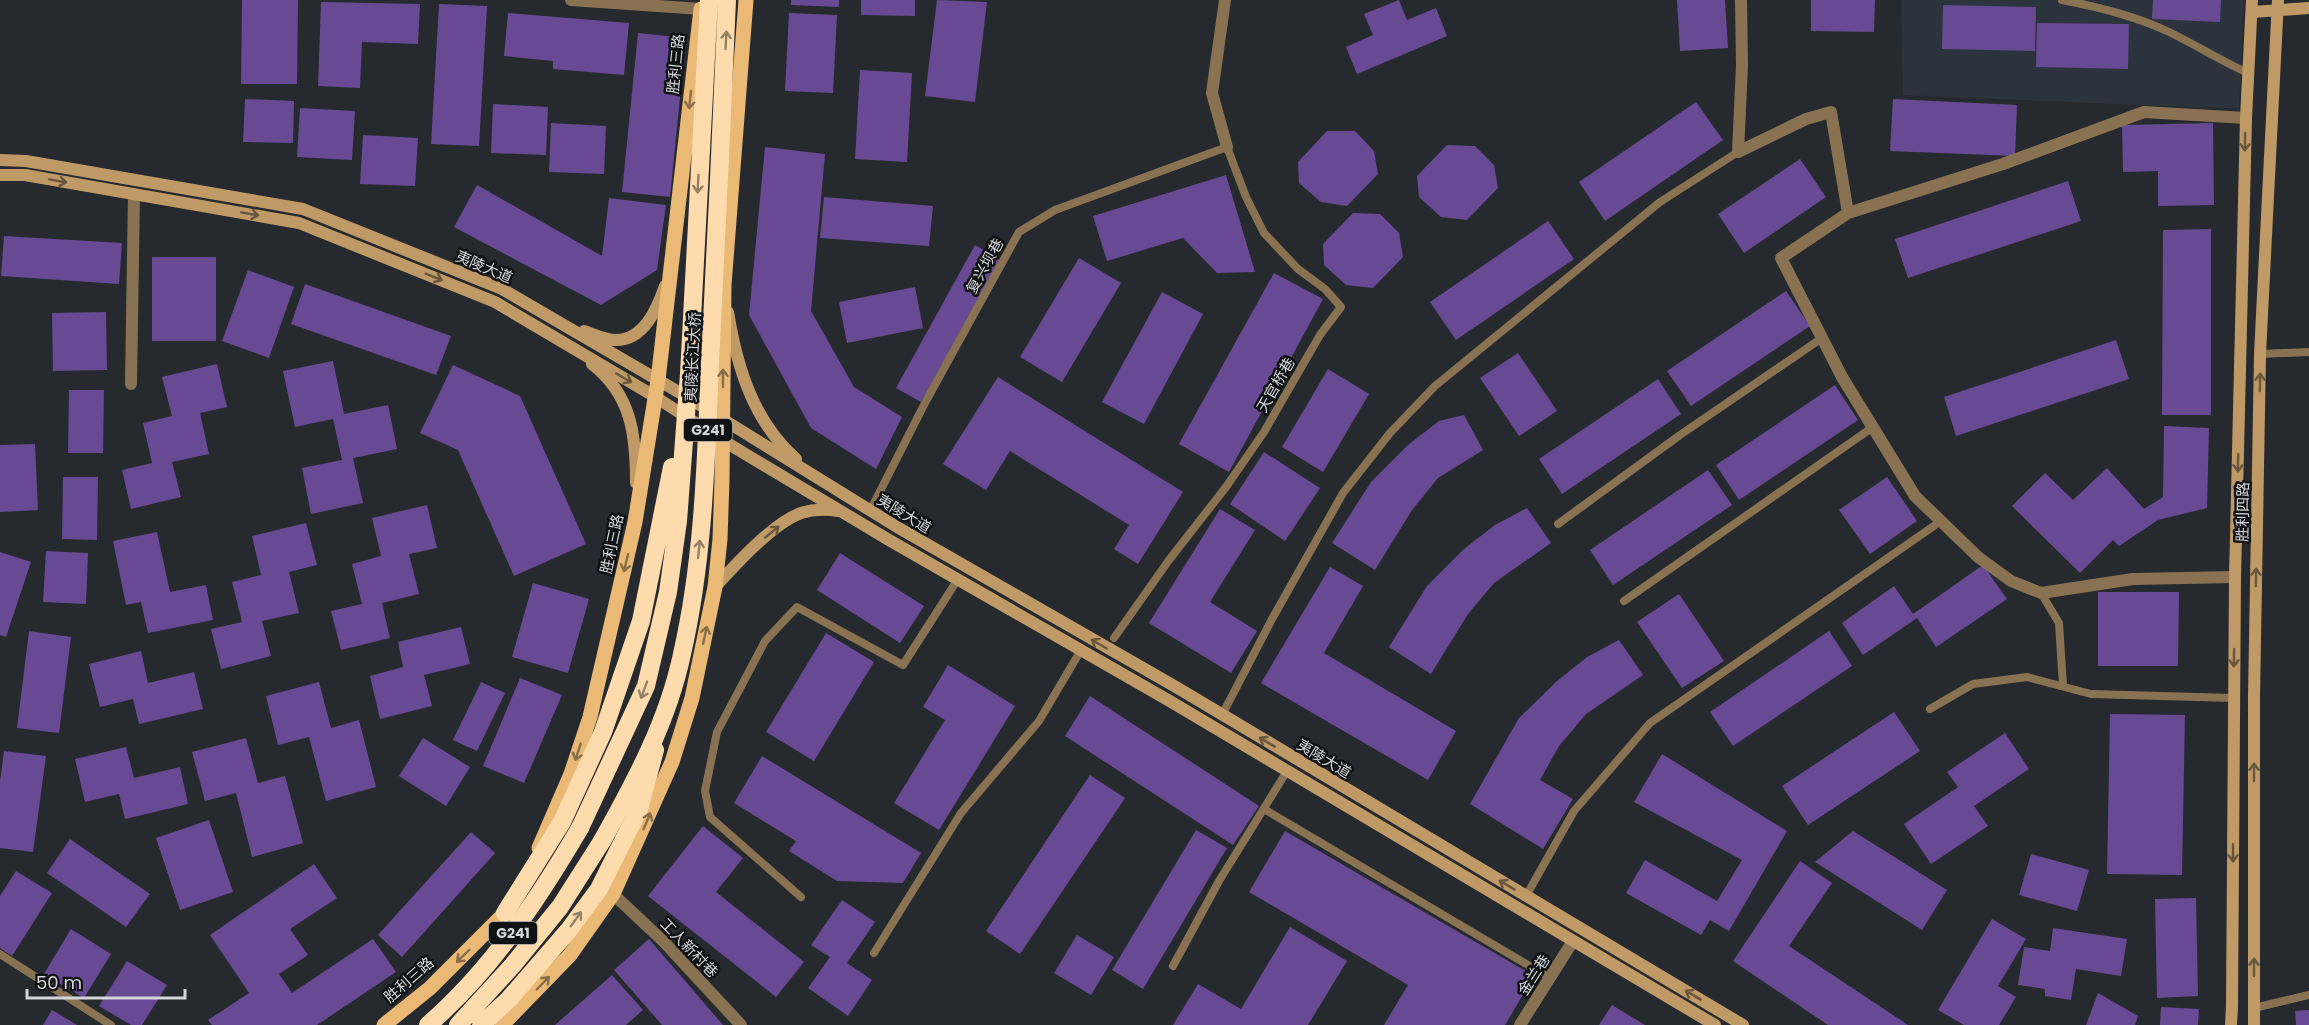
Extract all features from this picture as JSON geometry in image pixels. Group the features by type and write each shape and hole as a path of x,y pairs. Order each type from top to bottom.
{"highway":[{"name":"夷陵长江大桥","path":"458,1025 512,966 560,907 602,841 637,778 666,710 682,655 699,551 707,449 727,0"},
{"name":"夷陵长江大桥","path":"428,1025 448,1008 496,957 540,896 580,828 646,686 668,592 678,521 689,374 704,3"},
{"path":"505,912 562,822 603,732 622,677 641,621 661,528 689,374"},
{"path":"481,1025 508,999 561,939 599,889 639,809 666,710"}],"main road":[{"path":"502,1025 570,955 613,894 672,762 692,698 715,587 722,491 724,285 746,0"},
{"name":"胜利三路","path":"384,1025 430,988 505,912 534,857 571,774 590,717 635,522 658,380 704,3"},
{"path":"2252,6 2278,5 2309,8"},
{"name":"胜利四路","path":"2254,1025 2254,698 2260,354 2278,5"},
{"name":"胜利四路","path":"2230,1025 2235,577 2246,118 2252,6"},
{"name":"夷陵大道","path":"0,160 26,160 303,209 501,289 723,419 870,511 1222,715 1743,1025"},
{"name":"夷陵大道","path":"0,175 25,175 299,223 495,302 654,396 722,440 1287,771 1714,1025"},
{"path":"551,317 615,340 634,336 649,321 660,300 671,268"},
{"path":"724,285 740,367 751,398 763,421 775,439 830,486"},
{"path":"562,342 596,367 627,407 636,452 635,522"},
{"path":"715,587 746,554 784,522 800,513 819,509 844,512"}],"street":[{"path":"571,0 704,3"},
{"path":"1225,0 1212,93 1227,147"},
{"path":"1741,0 1742,65 1738,152 1806,119 1831,112 1848,213"},
{"path":"2235,577 2133,579 2041,593 2011,581 1987,563 1915,496 1842,376 1781,258 1848,213 2003,164 2144,112 2246,118"},
{"path":"131,384 134,194"},
{"name":"工人新村巷","path":"613,894 664,942 741,1025"},
{"name":"金兰巷","path":"1520,1025 1573,941"}],"lane":[{"path":"2062,0 2109,9 2168,31 2248,73"},
{"name":"复兴坝巷","path":"870,511 926,402 1019,232 1055,210 1227,147"},
{"name":"天官桥巷","path":"1114,638 1169,560 1226,488 1264,432 1320,335 1341,307 1325,289 1298,269 1264,233 1246,197 1227,147"},
{"path":"1222,715 1272,619 1343,493 1390,434 1435,386 1660,202 1738,152"},
{"path":"1558,524 1680,435 1822,338"},
{"path":"2260,354 2309,352"},
{"path":"1624,601 1873,426"},
{"path":"1526,896 1574,811 1650,723 1941,521"},
{"path":"801,897 710,817 705,791 717,732 765,641 797,607 903,665 958,579"},
{"path":"2041,593 2059,623 2063,686"},
{"path":"874,954 962,813 1040,720 1081,650"},
{"path":"1930,709 1972,684 2026,677 2091,694 2233,698"},
{"path":"1173,966 1220,882 1287,771"},
{"path":"1264,809 1550,978"},
{"path":"0,954 111,1025"},
{"path":"2254,1008 2309,995"}],"shaded area":[{"path":"1901,0 2244,0 2239,109 1903,95"}],"building":[{"path":"242,0 298,0 297,84 241,84"},
{"path":"791,0 839,0 839,7 791,5"},
{"path":"861,0 915,0 915,16 861,15"},
{"path":"937,0 987,2 975,102 925,96"},
{"path":"1399,0 1407,20 1436,8 1447,36 1357,74 1346,47 1373,35 1364,14"},
{"path":"1677,0 1725,0 1728,48 1680,51"},
{"path":"1811,0 1875,0 1874,32 1811,31"},
{"path":"2153,0 2221,0 2220,22 2152,19"},
{"path":"321,2 420,4 418,44 362,42 360,88 318,86"},
{"path":"439,4 487,6 479,146 431,144"},
{"path":"1943,5 2036,7 2035,51 1942,49"},
{"path":"508,13 629,23 624,75 553,69 553,61 504,56"},
{"path":"789,13 837,15 833,93 785,91"},
{"path":"2037,23 2129,24 2128,69 2036,67"},
{"path":"638,33 686,38 670,197 622,192"},
{"path":"860,70 912,73 907,162 855,159"},
{"path":"245,99 294,101 293,143 243,142"},
{"path":"1893,99 2017,105 2015,156 1890,151"},
{"path":"1696,102 1723,140 1605,221 1579,182"},
{"path":"493,104 548,107 546,155 491,153"},
{"path":"300,108 355,111 352,160 297,157"},
{"path":"551,123 606,126 604,174 549,172"},
{"path":"2213,123 2214,205 2158,206 2158,171 2123,172 2122,125"},
{"path":"1327,131 1355,131 1374,151 1378,174 1347,206 1321,202 1299,183 1298,162"},
{"path":"363,135 418,138 415,186 360,184"},
{"path":"1447,145 1475,146 1494,165 1498,188 1467,220 1441,217 1419,197 1417,176"},
{"path":"765,147 825,154 811,311 854,387 902,417 876,469 811,428 749,315"},
{"path":"1800,159 1826,197 1744,253 1718,214"},
{"path":"1226,175 1255,272 1217,273 1183,238 1107,261 1093,216"},
{"path":"2068,181 2081,221 1908,278 1895,239"},
{"path":"477,185 602,256 609,198 666,205 657,270 601,305 454,227"},
{"path":"824,197 933,206 929,246 820,238"},
{"path":"1353,213 1380,214 1399,233 1403,257 1373,288 1346,285 1324,265 1323,244"},
{"path":"1548,221 1574,259 1456,340 1430,302"},
{"path":"2211,229 2211,415 2162,415 2163,230"},
{"path":"4,236 122,243 119,284 1,276"},
{"path":"975,245 1000,259 921,402 896,388"},
{"path":"152,257 216,257 216,341 152,341"},
{"path":"1079,258 1121,283 1062,382 1020,357"},
{"path":"248,270 294,287 269,358 222,341"},
{"path":"1274,273 1323,299 1229,472 1179,444"},
{"path":"305,284 451,336 436,375 291,324"},
{"path":"915,287 923,328 847,343 839,302"},
{"path":"1786,291 1810,326 1691,406 1667,371"},
{"path":"1162,292 1203,314 1144,424 1102,402"},
{"path":"106,312 107,370 53,371 52,313"},
{"path":"2116,340 2129,379 1956,436 1944,397"},
{"path":"1518,353 1557,411 1519,436 1480,378"},
{"path":"333,361 344,414 388,405 397,449 353,458 363,503 311,514 302,468 342,460 333,419 295,427 283,371"},
{"path":"217,364 227,407 200,413 209,454 172,462 181,497 131,509 122,470 152,463 143,423 172,416 162,377"},
{"path":"453,365 520,396 586,544 514,576 458,450 420,433"},
{"path":"1328,369 1369,394 1323,472 1282,447"},
{"path":"998,377 1183,492 1138,564 1114,549 1129,525 1010,451 986,490 943,464"},
{"path":"1658,379 1681,414 1562,494 1539,459"},
{"path":"1835,385 1858,420 1739,500 1716,465"},
{"path":"69,390 104,390 103,453 68,453"},
{"path":"1464,415 1483,450 1438,478 1412,510 1375,570 1332,543 1371,482 1408,445 1439,421"},
{"path":"2164,426 2209,428 2207,508 2158,520 2119,546 2113,540 2080,573 2012,506 2045,473 2073,500 2107,468 2144,509 2163,497"},
{"path":"35,444 38,510 0,512 0,445"},
{"path":"1264,452 1320,488 1285,541 1230,504"},
{"path":"1708,470 1732,505 1613,585 1590,550"},
{"path":"63,477 98,477 97,540 62,539"},
{"path":"1887,477 1917,521 1870,554 1839,510"},
{"path":"427,505 437,548 409,554 419,594 382,603 390,638 341,650 331,611 362,604 352,564 381,556 372,518"},
{"path":"1527,508 1551,543 1494,583 1468,614 1431,674 1389,647 1427,586 1464,549 1495,525"},
{"path":"1220,509 1255,530 1210,602 1257,631 1231,673 1149,623"},
{"path":"306,523 317,565 289,572 299,613 262,621 271,656 221,669 211,629 242,622 232,582 261,575 252,536"},
{"path":"157,532 170,592 206,585 213,620 148,633 141,602 126,605 113,541"},
{"path":"46,551 88,553 86,604 43,602"},
{"path":"0,552 31,562 6,637 0,635"},
{"path":"840,553 924,606 900,643 817,590"},
{"path":"1983,565 2007,599 1936,647 1917,618 1863,655 1842,623 1894,586 1913,614"},
{"path":"1330,567 1363,586 1324,653 1456,731 1428,780 1261,683"},
{"path":"533,583 589,599 568,673 512,657"},
{"path":"2098,592 2179,592 2178,666 2098,666"},
{"path":"1679,594 1724,661 1682,688 1637,622"},
{"path":"461,627 470,664 424,675 432,706 380,719 370,676 403,667 398,642"},
{"path":"29,631 71,637 59,733 17,728"},
{"path":"1829,631 1852,666 1733,746 1710,712"},
{"path":"826,633 874,662 814,761 766,732"},
{"path":"1619,640 1643,675 1586,714 1559,746 1540,780 1573,799 1543,849 1470,804 1519,718 1556,682 1587,657"},
{"path":"141,651 148,683 194,672 203,709 139,724 133,699 100,707 89,664"},
{"path":"948,665 1015,706 939,830 894,803 945,720 923,707"},
{"path":"520,678 562,695 524,783 483,766"},
{"path":"319,682 331,728 359,720 376,787 326,801 309,737 278,745 266,696"},
{"path":"481,682 505,693 477,751 453,740"},
{"path":"1090,696 1259,806 1233,845 1065,736"},
{"path":"1894,712 1920,751 1808,825 1782,786"},
{"path":"2110,714 2185,715 2182,875 2107,874"},
{"path":"2005,733 2029,769 1974,806 1988,826 1931,864 1904,824 1958,787 1947,772"},
{"path":"246,738 258,783 285,776 303,843 252,857 236,793 205,801 192,752"},
{"path":"423,738 470,767 446,806 399,776"},
{"path":"126,747 134,778 180,767 188,804 125,819 119,794 85,802 75,759"},
{"path":"4,751 46,756 33,852 0,848 0,781"},
{"path":"1662,754 1787,831 1729,931 1710,920 1701,935 1626,893 1645,860 1717,901 1742,860 1634,802"},
{"path":"762,756 921,853 903,883 837,881 789,851 796,841 734,803"},
{"path":"1090,775 1125,798 1020,954 986,931"},
{"path":"209,820 233,892 180,910 156,838"},
{"path":"703,826 743,858 716,892 804,962 776,997 648,896"},
{"path":"1196,830 1227,848 1143,989 1112,970"},
{"path":"1285,831 1534,976 1505,1025 1384,1025 1408,985 1249,892"},
{"path":"1853,831 1947,890 1922,930 1815,862"},
{"path":"471,832 495,853 402,957 378,935"},
{"path":"70,839 150,894 126,927 47,873"},
{"path":"2031,854 2089,870 2077,911 2019,895"},
{"path":"1800,861 1832,883 1789,946 1908,1025 1828,1025 1733,961"},
{"path":"314,864 337,898 290,929 308,955 279,974 292,993 373,939 396,972 317,1025 212,1025 208,1020 249,993 210,935"},
{"path":"16,871 52,893 12,956 0,948 0,896"},
{"path":"2196,898 2198,996 2157,998 2155,899"},
{"path":"842,900 875,922 847,963 872,980 848,1016 808,988 830,957 811,945"},
{"path":"1992,919 2026,939 1998,986 2016,997 1999,1025 1964,1025 1938,1010"},
{"path":"1290,927 1347,961 1308,1025 1173,1025 1198,984 1241,1009"},
{"path":"2053,928 2127,939 2121,976 2076,969 2071,1000 2045,996 2045,989 2018,985 2024,947 2050,951"},
{"path":"71,929 111,954 84,998 44,974"},
{"path":"1077,935 1114,957 1091,995 1054,973"},
{"path":"649,939 723,1025 662,1025 614,970"},
{"path":"127,961 167,985 142,1025 131,1025 99,1006"},
{"path":"612,975 643,1010 626,1025 555,1025"},
{"path":"2098,993 2138,1016 2135,1025 2086,1025"},
{"path":"1612,1005 1645,1025 1599,1025"},
{"path":"2161,1007 2199,1009 2198,1025 2160,1025"},
{"path":"52,1010 77,1025 43,1025"},
{"path":"2309,1010 2309,1025 2296,1025 2295,1011"}]}
